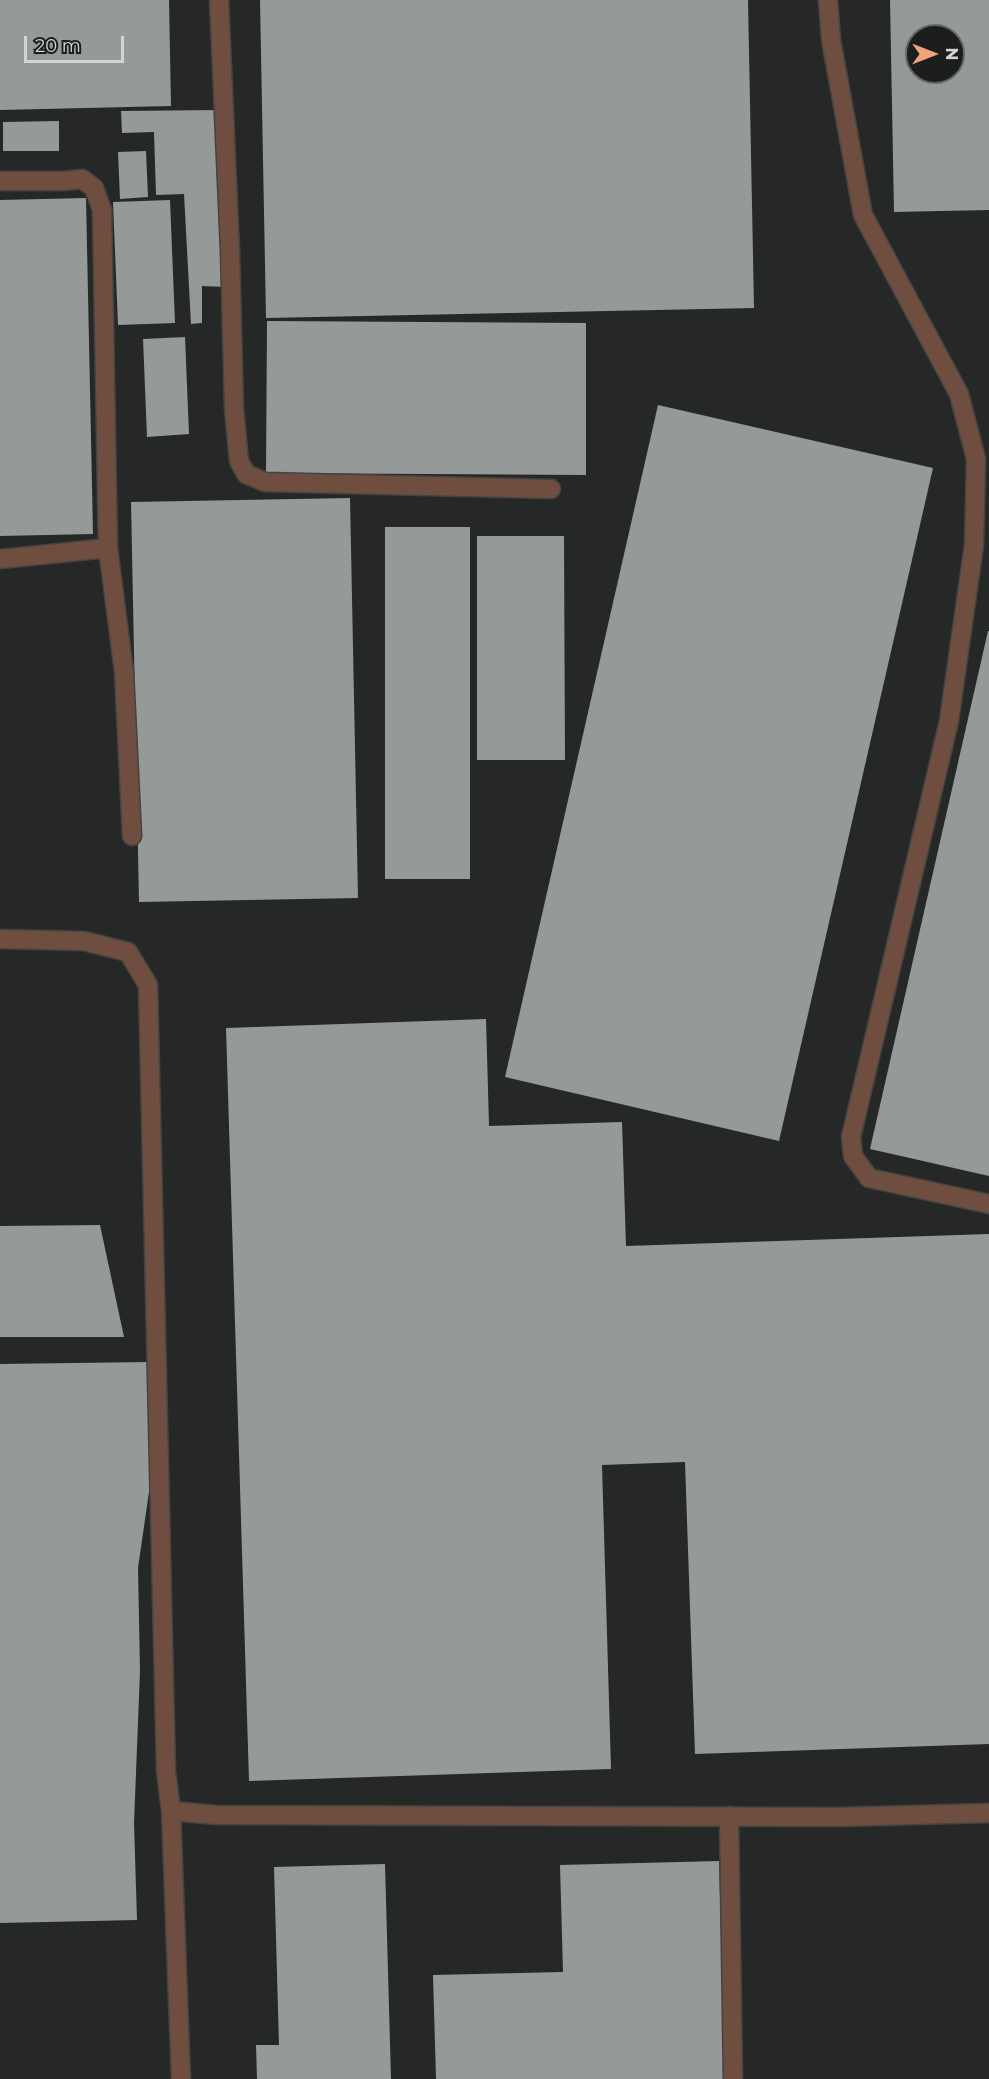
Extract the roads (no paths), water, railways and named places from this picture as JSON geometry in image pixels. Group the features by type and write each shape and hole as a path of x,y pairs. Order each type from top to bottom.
{"lane":[{"path":"219,0 231,250 234,409 239,461 246,474 265,482 551,489"},
{"path":"828,0 831,40 863,215 959,394 976,459 974,545 949,721 850,1137 853,1156 869,1178 989,1204"},
{"path":"0,181 64,182 82,179 94,188 102,210 108,548 124,672 132,836"},
{"path":"0,559 108,548"},
{"path":"0,939 84,940 128,952 148,985 166,1771 171,1811 181,2079"},
{"path":"171,1811 216,1815 838,1817 989,1813"},
{"path":"729,1816 733,2079"}]}
